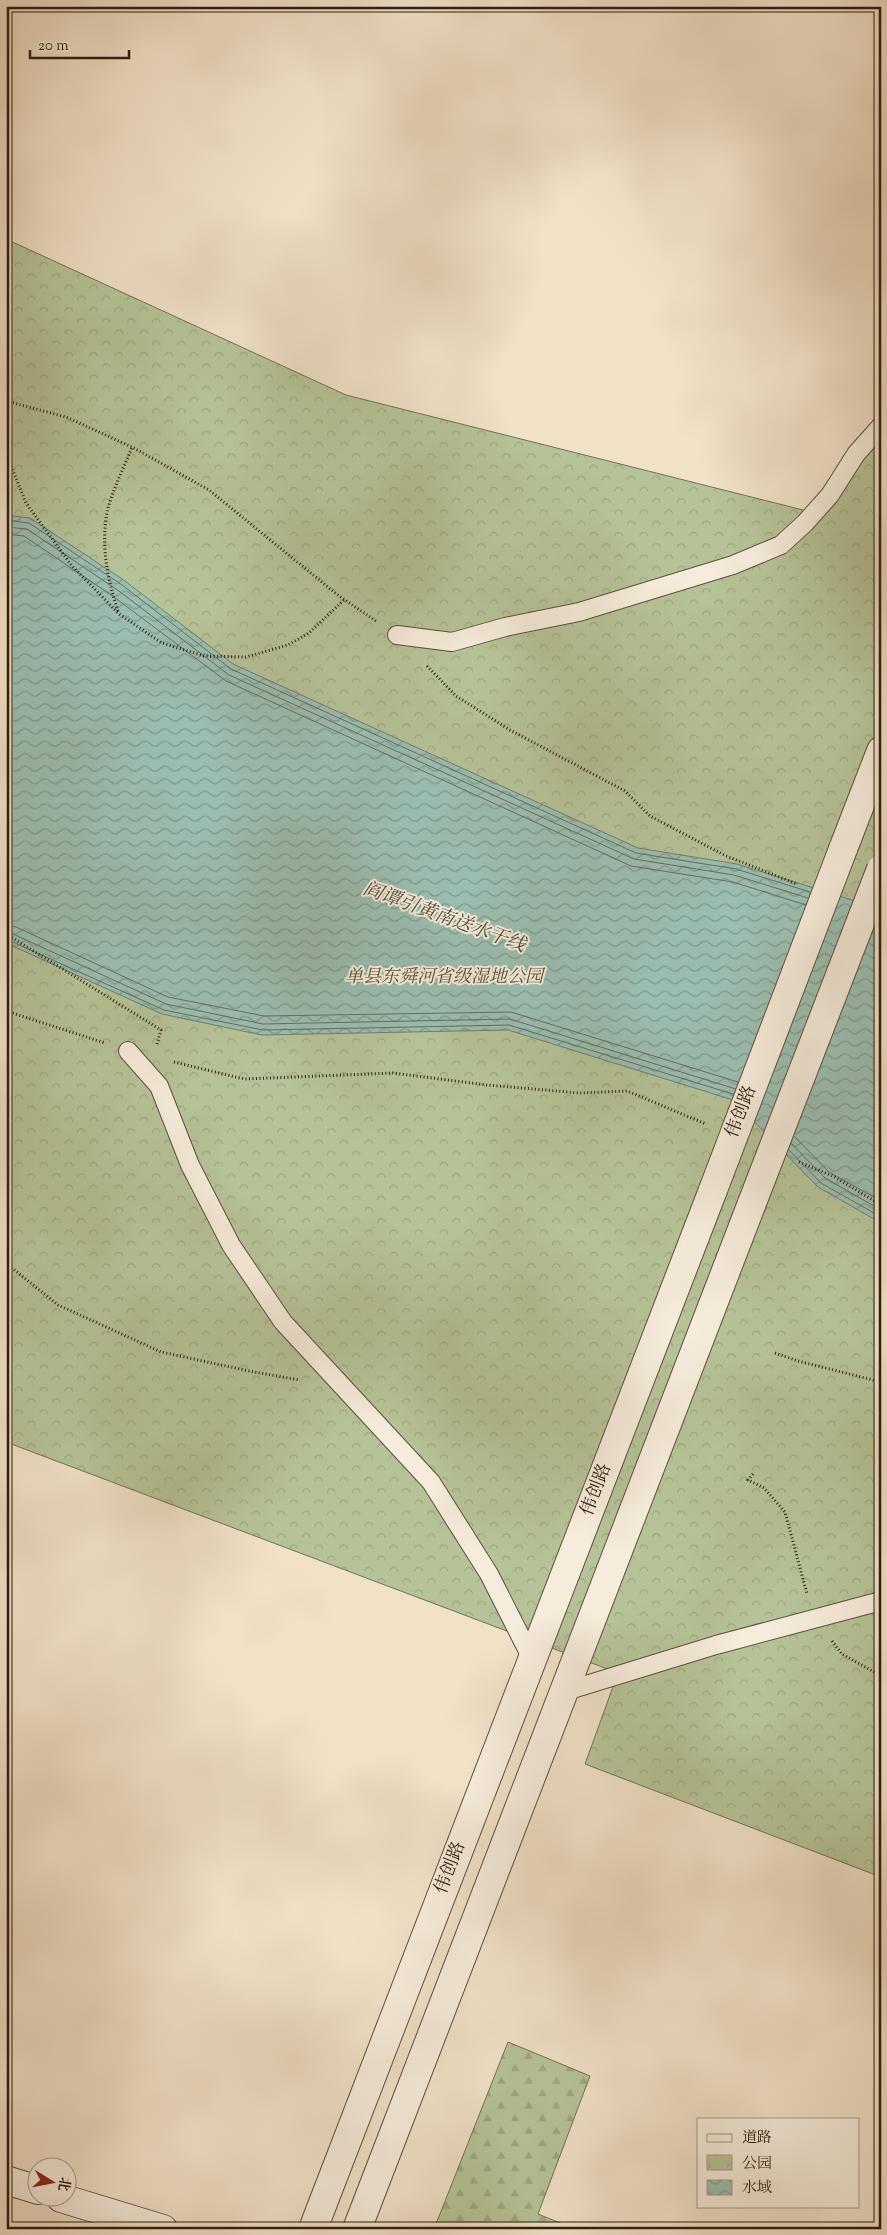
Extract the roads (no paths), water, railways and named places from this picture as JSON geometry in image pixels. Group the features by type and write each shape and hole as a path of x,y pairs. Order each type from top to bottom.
{"street":[{"name":"伟创路","path":"312,2229 881,751"},
{"path":"357,2229 881,868"},
{"path":"6,2180 28,2187"},
{"path":"78,2203 163,2229"}],"lane":[{"path":"397,635 452,642 505,627 579,612 733,565 781,544 805,523 830,495 856,454 881,426"},
{"path":"128,1051 159,1086 190,1165 231,1245 283,1322 431,1482 489,1574 532,1659"},
{"path":"563,1692 716,1645 881,1601"}],"water":[{"name":"阎谭引黄南送水干线","path":"6,515 30,518 125,581 233,664 638,848 737,864 881,909 881,1223 818,1187 733,1100 508,1030 262,1035 162,1014 6,943"}],"park label":[{"name":"单县东舜河省级湿地公园","path":"444,978"}]}
